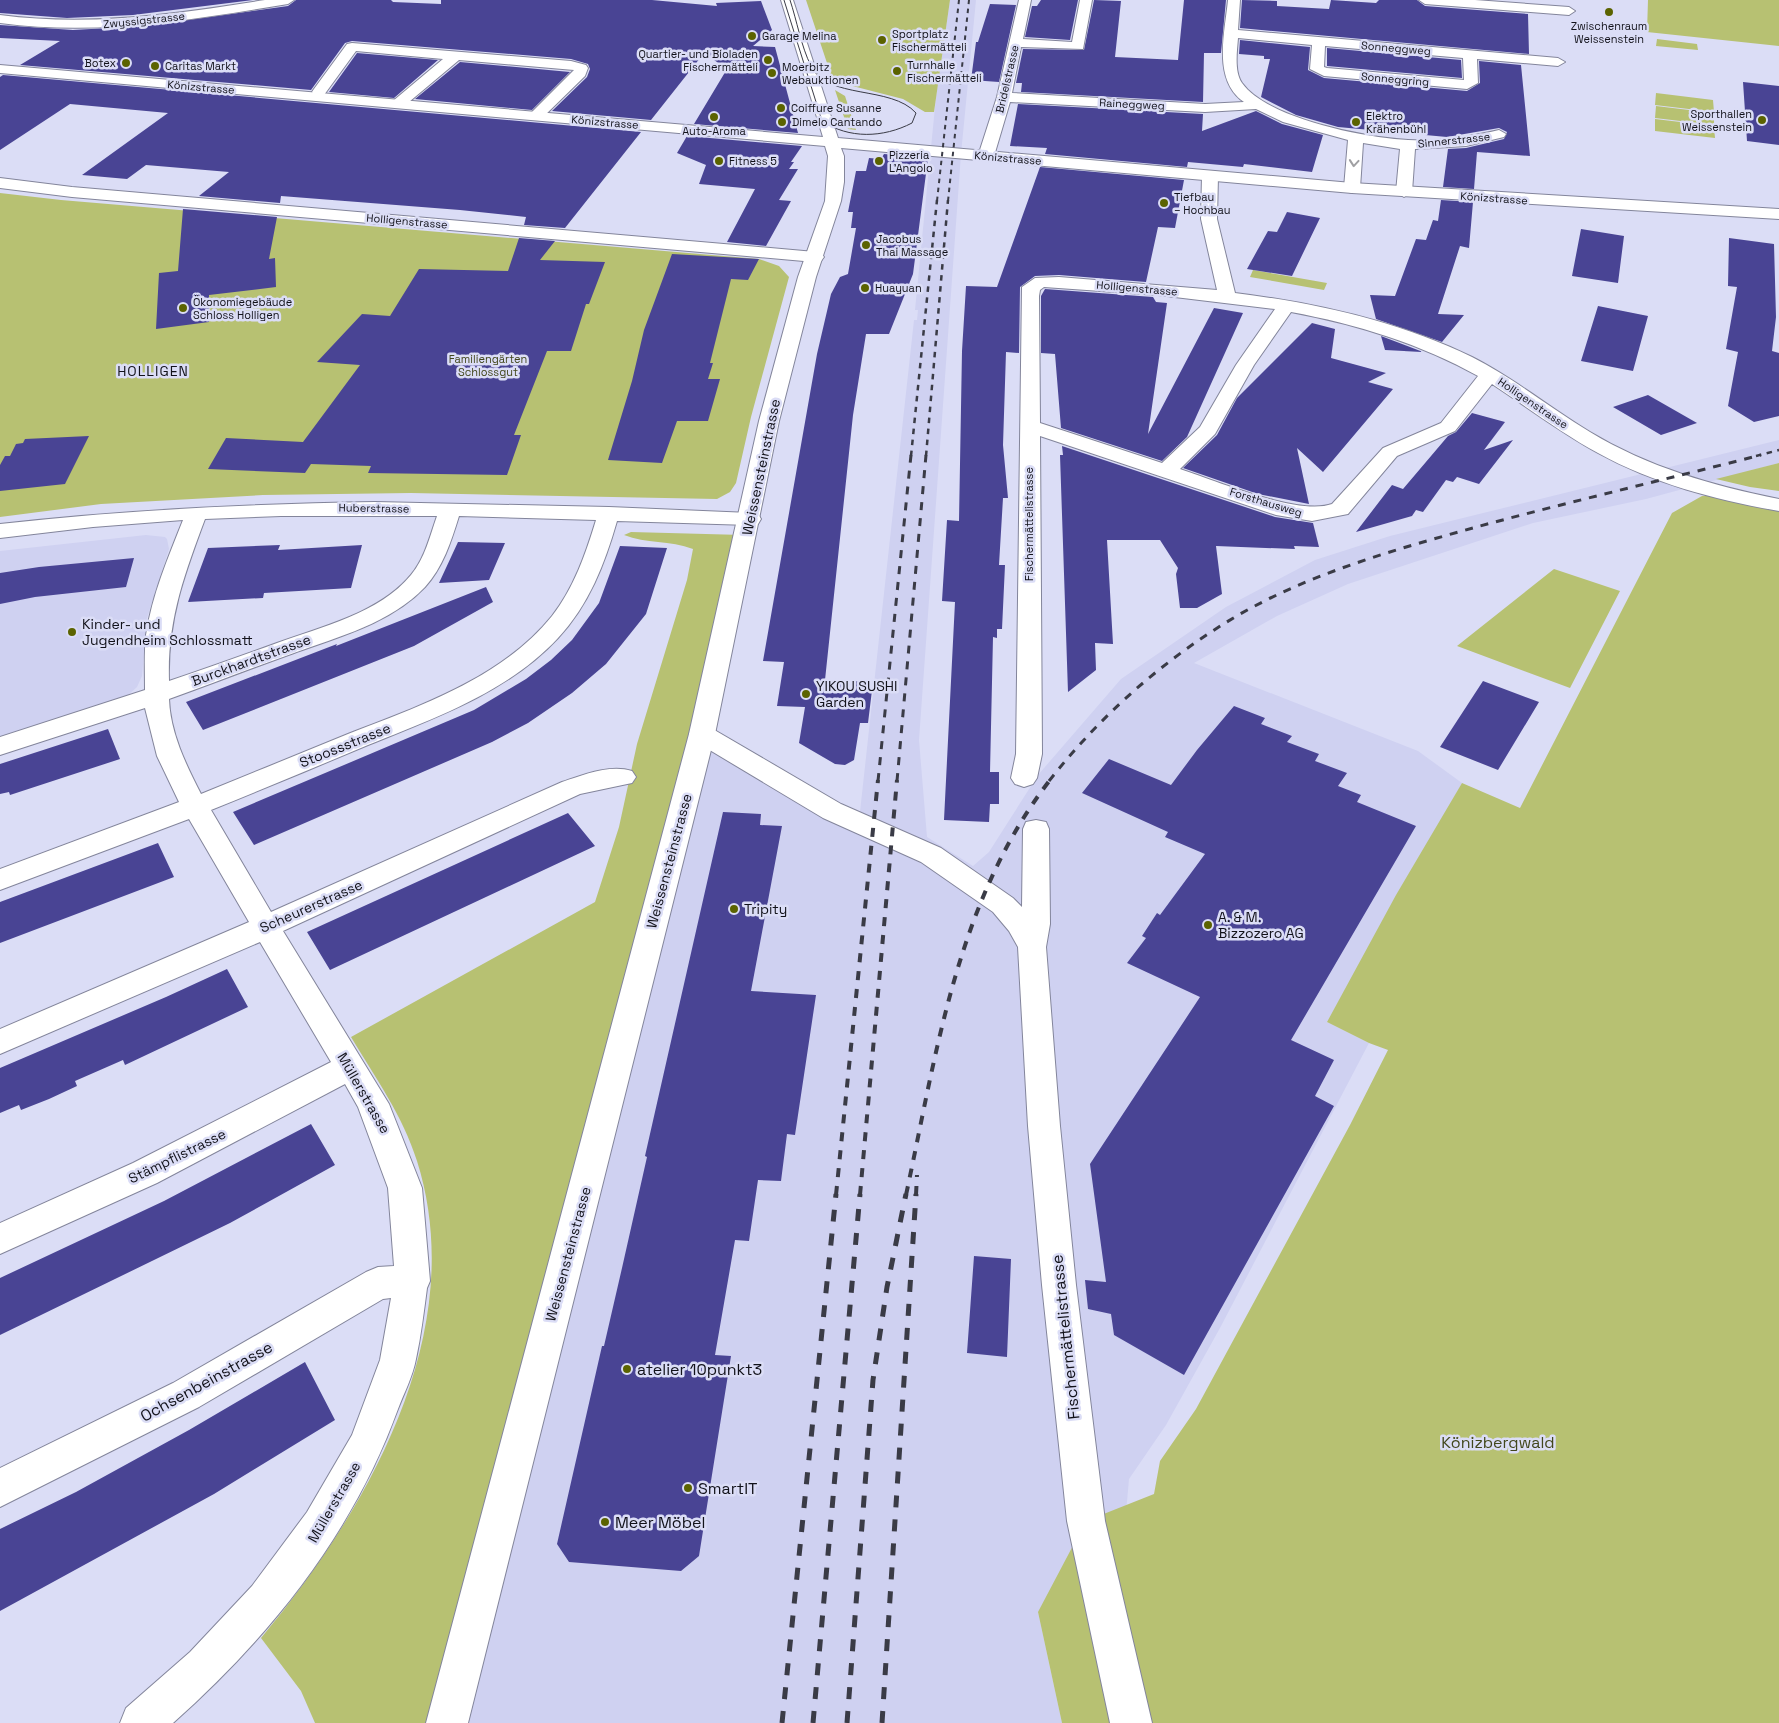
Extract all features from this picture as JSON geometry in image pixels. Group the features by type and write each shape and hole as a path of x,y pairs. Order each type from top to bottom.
{"street":[{"name":"Zwyssigstrasse","path":"0,19 35,24 91,25 136,22 288,0"},
{"name":"Weissensteinstrasse","path":"447,1723 702,734 750,519 769,421 805,284 815,257 836,182 836,156 787,0"},
{"name":"Bridelstrasse","path":"986,156 1004,97 1024,0"},
{"path":"1015,43 1078,46 1086,0"},
{"path":"1234,0 1231,72 1234,81 1243,93 1259,105"},
{"path":"1425,0 1569,11"},
{"path":"187,3 204,13"},
{"name":"Sonneggweg","path":"1233,34 1558,62"},
{"name":"Sonneggring","path":"1319,42 1317,69 1324,72 1467,85 1471,83 1470,54"},
{"path":"319,92 352,47 571,65 581,68 580,73 536,116"},
{"path":"398,104 456,55"},
{"name":"Könizstrasse","path":"0,69 1352,188 1779,214"},
{"name":"Raineggweg","path":"1004,97 1205,108 1259,105"},
{"name":"Sinnerstrasse","path":"1259,105 1303,124 1356,138 1408,145 1481,139 1499,134"},
{"path":"1352,188 1356,138"},
{"path":"1404,192 1408,145"},
{"path":"1210,176 1208,219 1227,297"},
{"name":"Holligenstrasse","path":"0,183 72,192 815,257"},
{"name":"Holligenstrasse","path":"1048,282 1227,297 1334,315 1387,329 1450,354 1490,374 1565,425 1608,450 1699,486 1779,505"},
{"name":"Fischermättelistrasse","path":"1024,778 1029,754 1031,287 1035,283 1048,282"},
{"path":"1167,470 1202,438 1217,417 1244,365 1286,306"},
{"name":"Forsthausweg","path":"1029,426 1294,512 1312,515 1334,512 1346,504 1390,452 1448,427 1490,374"},
{"name":"Huberstrasse","path":"0,531 96,520 322,507 609,513 750,519"},
{"name":"Burckhardtstrasse","path":"0,746 157,694 344,627 382,610 408,591 426,571 450,510"},
{"name":"Müllerstrasse","path":"141,1723 186,1685 262,1607 324,1525 349,1480 390,1388 400,1351 413,1281 412,1218 405,1180 392,1143 373,1104 265,927 195,806 167,750 158,718 155,662 159,617 172,574 196,513"},
{"name":"Stoossstrasse","path":"0,880 195,806 426,712 461,696 512,666 550,633 577,597 586,578 609,513"},
{"name":"Fischermättelistrasse","path":"702,734 832,811 931,855 1003,905 1020,924 1032,947"},
{"name":"Scheurerstrasse","path":"0,1042 265,927 571,788 593,781 623,777"},
{"name":"Fischermättelistrasse","path":"1036,829 1036,924 1032,947 1044,1126 1055,1245 1086,1521 1131,1723"},
{"name":"Stämpflistrasse","path":"0,1239 145,1172 350,1067"},
{"name":"Ochsenbeinstrasse","path":"0,1488 186,1395 378,1283 413,1281"}],"shaded area":[{"path":"950,0 976,0 961,154 919,740 927,837 973,866 989,852 1038,775 1121,679 1226,607 1315,560 1390,536 1779,440 1779,463 1646,499 1533,523 1348,584 1277,616 1194,663 1418,751 1462,783 1327,1022 1369,1043 1220,1328 1166,1425 1129,1479 1126,1513 1038,1612 1062,1723 444,1723 702,734 859,821 914,320 917,320 918,310 915,310 936,97"},
{"name":"Kinder- und Jugendheim Schlossmatt","path":"146,535 165,537 169,549 147,618 142,676 137,687 126,697 0,738 0,551"}],"green space":[{"name":"Sportplatz Fischermätteli","path":"806,0 950,0 934,112 925,112 903,99 833,81"},
{"path":"1648,0 1779,0 1779,46 1647,32"},
{"path":"1657,39 1697,44 1698,50 1656,46"},
{"path":"835,90 845,96 856,130 848,129"},
{"path":"1656,93 1713,100 1714,112 1655,105"},
{"path":"1656,106 1714,113 1714,125 1655,118"},
{"path":"1655,119 1714,126 1715,138 1655,131"},
{"name":"Familiengärten Schlossgut","path":"0,193 61,200 759,259 779,266 789,277 751,417 736,483 730,492 717,499 411,493 263,495 101,504 0,517"},
{"path":"1253,270 1327,283 1324,290 1250,277"},
{"path":"1779,463 1779,491 1716,479"},
{"name":"Könizbergwald","path":"1702,496 1710,496 1779,511 1779,1723 1062,1723 1038,1612 1086,1521 1154,1494 1160,1461 1196,1409 1350,1125 1388,1050 1369,1043 1327,1022 1396,895 1462,783 1520,808 1672,513"},
{"path":"631,532 743,535 444,1723 315,1723 301,1691 261,1638 300,1588 338,1534 371,1476 399,1416 419,1354 430,1290 430,1225 417,1161 404,1128 379,1082 351,1037 595,902 619,827 637,744 687,580 693,549 676,544 641,540 624,535"},
{"path":"1554,569 1620,591 1570,688 1457,646"}],"building":[{"path":"0,0 253,0 133,15 67,18 0,13"},
{"path":"296,0 391,0 393,2 441,4 441,0 652,0 717,6 716,3 761,1 772,30 753,46 775,47 798,133 694,124 727,69 704,53 651,120 552,111 587,77 590,69 588,64 571,59 352,41 345,43 311,90 20,65 60,41 0,38 0,25 73,30 145,26 288,6"},
{"path":"1041,0 1078,0 1070,40 1025,37 1032,6 1037,6"},
{"path":"1094,0 1121,1 1115,57 1178,60 1184,0 1226,0 1221,53 1204,53 1203,102 1021,92 1022,83 1016,83 1023,49 1084,50"},
{"path":"1242,0 1277,1 1277,6 1329,9 1331,0 1376,3 1379,0 1417,0 1425,6 1528,14 1529,54 1240,28"},
{"path":"990,4 1016,5 999,82 971,80 976,42 978,42"},
{"path":"1240,40 1310,47 1308,70 1324,78 1467,91 1480,83 1479,61 1521,65 1530,156 1477,152 1474,189 1443,187 1448,149 1466,148 1504,139 1507,132 1499,128 1447,137 1338,127 1296,115 1261,97 1270,59 1264,59 1264,56 1239,54"},
{"path":"1327,48 1461,60 1462,78 1327,66"},
{"path":"357,53 438,60 394,98 329,92"},
{"path":"460,62 570,72 532,110 415,99"},
{"path":"3,75 641,132 565,228 524,225 526,217 460,210 281,196 280,203 199,196 229,172 146,165 127,179 82,175 168,113 70,104 0,150 0,77"},
{"name":"Sporthallen Weissenstein","path":"1743,82 1779,86 1779,145 1747,141"},
{"path":"1018,104 1203,114 1202,131 1256,111 1282,124 1323,135 1312,172 1244,164 1243,167 1188,162 1187,167 1045,154 1047,148 1010,146"},
{"path":"687,136 802,146 791,162 794,162 789,169 798,169 779,200 791,201 766,246 727,242 755,189 699,184 706,165 677,153"},
{"path":"884,154 928,158 913,274 889,334 866,334 853,415 825,680 873,682 868,723 860,723 854,760 845,765 835,764 799,743 805,707 777,706 784,662 763,661 817,354 831,294 840,277 848,274 856,228 851,228 853,212 848,212 856,171 866,171 869,158 881,159"},
{"path":"1040,167 1184,180 1175,228 1158,227 1146,282 1059,275 1035,276 1020,287 1019,353 1006,352 1003,445 1008,498 1003,498 999,565 1005,565 1002,629 997,629 997,638 993,637 990,772 999,772 999,804 990,804 989,822 944,820 955,602 942,601 947,520 959,521 962,351 966,286 997,287"},
{"path":"1441,200 1473,202 1469,248 1460,246 1438,314 1464,315 1442,342 1376,319 1370,295 1395,296 1416,239 1426,240 1433,220 1438,221"},
{"path":"183,209 277,217 269,259 275,258 276,287 209,295 209,322 156,329 159,273 178,271"},
{"path":"1287,212 1320,218 1292,276 1247,269 1268,231 1277,232"},
{"path":"1581,229 1624,236 1618,283 1572,276"},
{"path":"519,238 555,241 540,260 605,262 589,304 586,304 571,351 547,351 514,435 521,435 507,475 368,473 371,466 311,464 305,473 208,469 226,438 303,442 360,365 317,362 362,314 390,316 419,269 508,271"},
{"path":"1729,238 1774,244 1776,317 1772,351 1779,353 1779,416 1754,422 1728,406 1738,352 1726,349 1737,287 1728,286"},
{"path":"672,254 759,259 748,280 731,279 710,363 713,363 708,379 720,379 708,421 677,421 662,463 608,460 632,381 644,330"},
{"path":"1045,289 1153,297 1156,302 1167,303 1148,434 1214,308 1243,313 1187,437 1162,461 1061,428 1055,354 1041,353 1041,296"},
{"path":"1598,306 1648,316 1633,371 1581,361"},
{"path":"1312,323 1335,329 1331,358 1386,373 1368,382 1393,389 1323,472 1297,448 1309,504 1258,494 1183,468 1217,435 1237,398"},
{"path":"1381,336 1410,347 1423,352 1385,350"},
{"path":"1648,395 1697,423 1661,435 1613,407"},
{"path":"1472,413 1505,422 1484,450 1513,440 1479,484 1457,477 1453,482 1446,480 1423,512 1416,510 1412,516 1356,532 1392,485 1403,489 1448,436 1456,432"},
{"path":"89,436 65,484 0,491 0,465 5,456 10,456 16,444 23,443 25,439"},
{"path":"1062,446 1275,517 1313,523 1319,547 1294,546 1295,549 1216,546 1222,594 1197,608 1180,608 1176,574 1178,568 1160,540 1107,540 1113,644 1095,643 1096,670 1068,692 1060,455 1063,455"},
{"path":"458,542 505,543 489,580 439,583"},
{"path":"280,545 278,550 362,545 351,588 264,593 263,598 188,602 208,548"},
{"path":"620,546 667,548 646,614 606,664 572,693 528,723 492,742 254,845 233,812 474,710 526,679 551,660 572,640 599,603"},
{"path":"134,558 126,587 35,597 0,604 0,573 39,567"},
{"path":"486,587 493,602 414,646 203,730 186,702 337,644 336,646"},
{"path":"1483,681 1539,702 1498,770 1440,747"},
{"path":"1234,706 1265,718 1261,724 1292,736 1287,742 1319,754 1315,761 1347,773 1338,786 1361,795 1357,802 1416,826 1291,1040 1334,1060 1315,1096 1334,1106 1184,1375 1114,1335 1111,1314 1088,1309 1085,1280 1106,1282 1090,1164 1200,997 1127,963 1146,938 1142,936 1157,913 1160,915 1205,854 1165,837 1168,832 1082,793 1109,759 1171,785"},
{"path":"108,729 120,759 10,795 9,792 0,794 0,764"},
{"path":"723,812 761,814 760,825 782,826 751,991 816,995 795,1135 787,1134 781,1181 758,1180 749,1241 735,1240 715,1355 731,1356 699,1556 681,1571 569,1562 557,1544 602,1346 604,1346 622,1268 647,1157 645,1156"},
{"path":"568,813 595,846 330,970 307,932"},
{"path":"158,843 174,877 0,943 0,902"},
{"path":"227,969 248,1007 125,1065 123,1060 75,1081 77,1086 49,1099 21,1110 19,1105 0,1113 0,1068"},
{"path":"311,1124 335,1165 230,1223 0,1335 0,1278 164,1201"},
{"path":"974,1256 1011,1259 1007,1357 967,1353"},
{"path":"305,1362 335,1420 214,1494 0,1611 0,1529 76,1492 189,1430"}],"tram line":[{"path":"784,0 822,121 843,131 866,134 890,132 912,123 916,113 905,104 831,84 819,77 811,66 790,0"}],"railway":[{"path":"937,201 959,0"},
{"path":"948,201 969,0"},
{"path":"911,456 937,200"},
{"path":"926,456 948,200"},
{"path":"1756,456 1779,450"},
{"path":"878,781 911,455"},
{"path":"897,781 926,455"},
{"path":"1049,781 1112,711 1158,670 1235,617 1293,587 1386,553 1449,535 1761,455"},
{"path":"836,1195 878,780"},
{"path":"860,1195 897,780"},
{"path":"906,1195 941,1032 955,978 972,926 993,875 1018,826 1050,780"},
{"path":"916,1195 917,1175"},
{"path":"782,1723 836,1194"},
{"path":"813,1723 860,1194"},
{"path":"847,1723 873,1380 887,1287 906,1194"},
{"path":"882,1723 916,1194"}],"place":[{"name":"Zwischenraum Weissenstein","path":"1609,12"},
{"name":"Garage Melina","path":"752,36"},
{"name":"Sportplatz Fischermätteli","path":"882,40"},
{"name":"Quartier- und Bioladen Fischermätteli","path":"768,60"},
{"name":"Botex","path":"126,63"},
{"name":"Caritas Markt","path":"155,66"},
{"name":"Turnhalle Fischermätteli","path":"897,71"},
{"name":"Moerbitz Webauktionen","path":"772,73"},
{"name":"Coiffure Susanne","path":"781,108"},
{"name":"Auto-Aroma","path":"714,117"},
{"name":"Sporthallen Weissenstein","path":"1762,120"},
{"name":"Dimelo Cantando","path":"782,122"},
{"name":"Elektro Krähenbühl","path":"1356,122"},
{"name":"Fitness 5","path":"719,161"},
{"name":"Pizzeria L'Angolo","path":"879,161"},
{"name":"Tiefbau – Hochbau","path":"1164,203"},
{"name":"Jacobus Thai Massage","path":"866,245"},
{"name":"Huayuan","path":"865,288"},
{"name":"Ökonomiegebäude Schloss Holligen","path":"183,308"},
{"name":"Kinder- und Jugendheim Schlossmatt","path":"72,632"},
{"name":"YIKOU SUSHI Garden","path":"806,694"},
{"name":"Tripity","path":"734,909"},
{"name":"A. & M. Bizzozero AG","path":"1208,925"},
{"name":"atelier 10punkt3","path":"627,1369"},
{"name":"SmartIT","path":"688,1488"},
{"name":"Meer Möbel","path":"605,1522"}],"district":[{"name":"HOLLIGEN","path":"153,371"}]}
